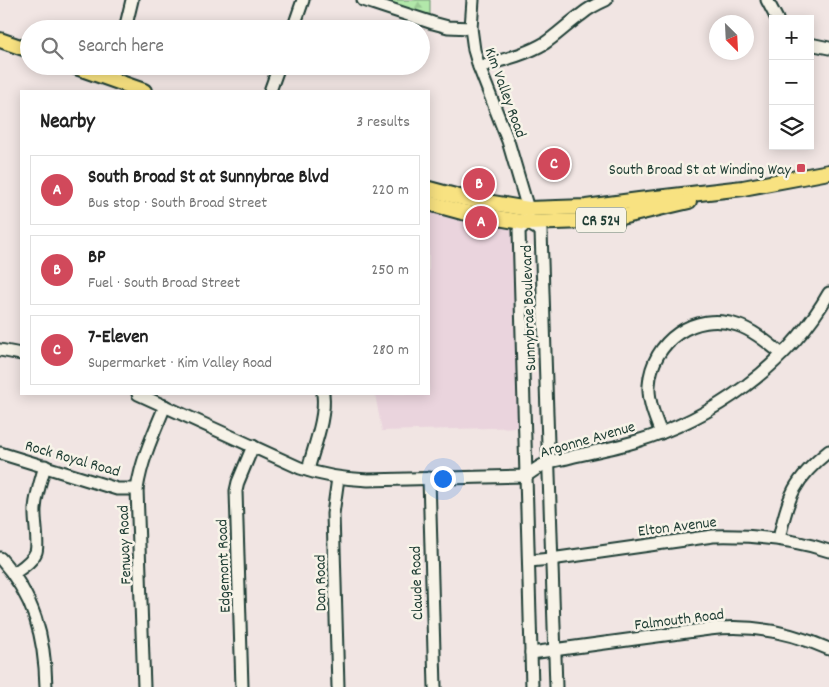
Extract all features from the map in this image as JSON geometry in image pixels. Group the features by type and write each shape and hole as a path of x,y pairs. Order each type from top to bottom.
{"main road":[{"path":"0,40 20,47"},
{"path":"117,75 142,90"},
{"name":"CR 524","path":"430,203 462,212 585,221 621,217 743,188 829,172"},
{"name":"CR 524","path":"430,189 528,216"}],"street":[{"path":"127,20 132,0"},
{"path":"296,20 303,0"},
{"path":"364,0 424,20"},
{"name":"Kim Valley Road","path":"473,0 471,28 474,50 479,68 508,141 528,216"},
{"path":"479,68 530,50 544,43 557,35 592,6 606,0"},
{"path":"767,0 775,15"},
{"path":"430,22 471,28"},
{"path":"814,45 829,48"},
{"path":"270,90 276,75"},
{"name":"Sunnybrae Boulevard","path":"532,687 520,230 528,216 540,231 556,687"},
{"name":"Argonne Avenue","path":"140,395 308,470 338,478 368,480 526,476 548,463 626,445 661,433 703,414 756,377 782,354 808,324 829,293"},
{"path":"661,433 649,390 651,372 660,351 668,341 680,332 705,322 727,322 749,330 782,354"},
{"path":"0,350 20,354"},
{"path":"308,470 323,413 323,395"},
{"name":"Fenway Road","path":"144,687 137,489 144,456 165,406"},
{"name":"Edgemont Road","path":"242,687 236,491 253,446"},
{"path":"779,539 784,514 795,487 814,464 829,451"},
{"name":"Rock Royal Road","path":"0,452 117,489 137,489"},
{"path":"13,574 30,561 36,553 35,509 45,466"},
{"name":"Dan Road","path":"338,478 333,514 338,687"},
{"name":"Claude Road","path":"428,478 435,687"},
{"name":"Elton Avenue","path":"529,561 713,536 779,539 829,551"},
{"path":"0,558 26,595 38,626 43,645 46,687"},
{"name":"Falmouth Road","path":"531,653 735,627 754,628 799,637 829,650"}],"shaded area":[{"path":"430,203 495,218 520,231 525,427 382,431 375,395 430,395"}],"green space":[{"path":"363,0 430,0 430,20 421,20"}],"place":[{"name":"7-Eleven","path":"554,164"},
{"name":"South Broad St at Winding Way","path":"801,168"},
{"name":"BP","path":"479,184"},
{"name":"South Broad St at Sunnybrae Blvd","path":"481,222"}]}
